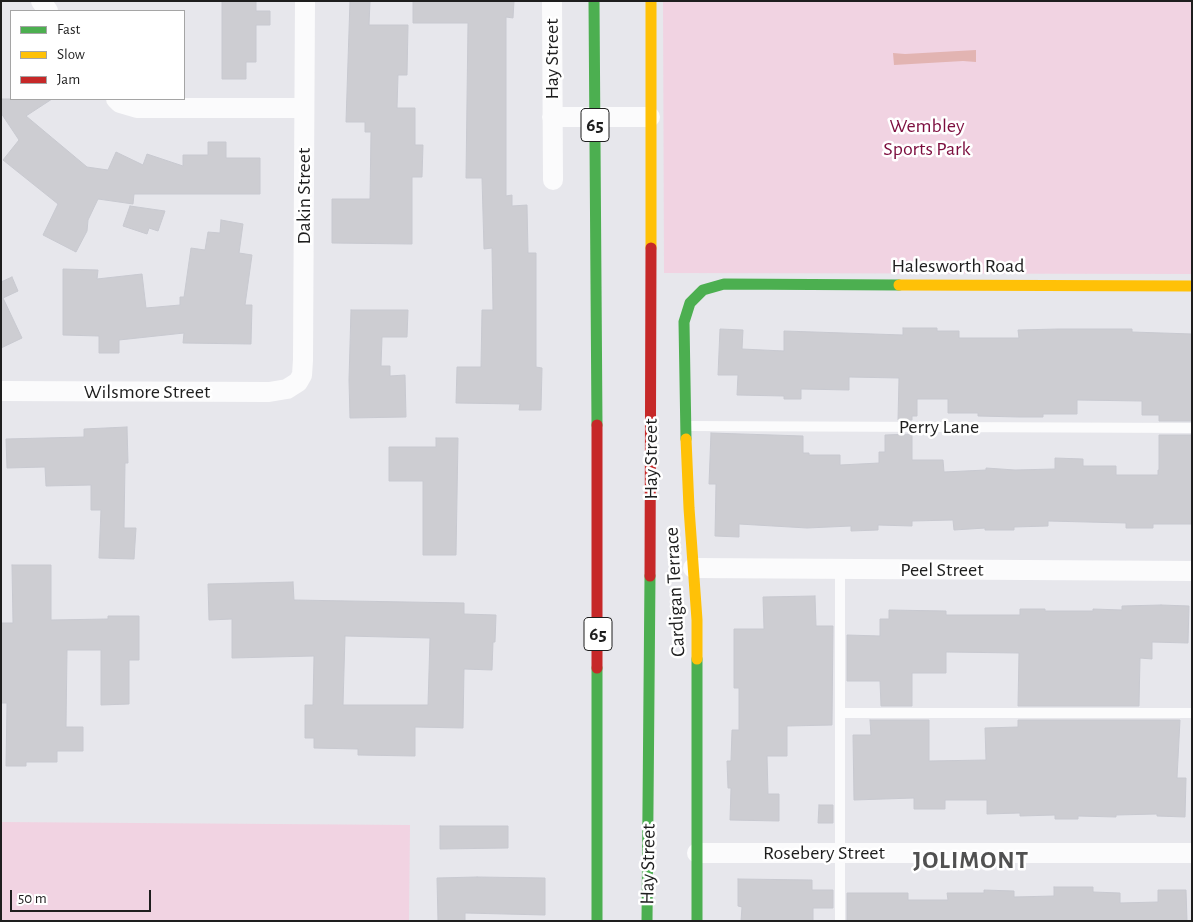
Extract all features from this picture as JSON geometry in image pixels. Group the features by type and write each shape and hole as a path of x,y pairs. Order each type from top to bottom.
{"main road":[{"name":"65","path":"594,1 598,513 597,921"},
{"name":"Hay Street","path":"647,921 650,636 651,1"},
{"name":"Halesworth Road","path":"724,284 1192,286"},
{"name":"Cardigan Terrace","path":"697,921 697,629 686,426 684,322 690,303 703,290 724,284"}],"street":[{"name":"Dakin Street","path":"292,387 300,379 304,360 305,1"},
{"name":"Hay Street","path":"552,1 553,180"},
{"path":"117,100 120,103 137,108 304,108"},
{"name":"Hay Street","path":"552,117 650,116"},
{"name":"Wilsmore Street","path":"1,391 269,392 292,387"},
{"name":"Peel Street","path":"693,568 1192,571"},
{"name":"Rosebery Street","path":"697,853 1192,853"}],"lane":[{"name":"Perry Lane","path":"686,426 1192,428"},
{"path":"840,569 840,921"},
{"path":"840,713 1192,713"}],"green space":[{"name":"Wembley Sports Park","path":"663,1 1192,1 1192,274 664,273"},
{"path":"1,822 410,825 409,921 1,921"}],"shaded area":[{"path":"976,50 976,62 894,65 893,53"}],"building":[{"path":"222,1 256,1 256,11 270,11 270,25 256,25 256,62 246,62 246,79 222,79"},
{"path":"350,1 370,1 369,25 408,25 407,75 398,75 397,108 415,108 415,145 423,145 422,177 412,177 412,244 332,243 332,199 370,199 371,132 365,132 365,122 346,122"},
{"path":"413,1 514,1 513,18 506,17 506,196 512,195 512,206 527,205 528,253 536,253 536,367 542,368 541,410 519,410 520,404 456,403 457,367 481,367 482,310 493,310 492,248 484,249 482,178 466,178 468,23 413,23"},
{"path":"1,99 50,100 26,116 87,167 108,170 116,152 143,165 147,154 183,166 183,155 208,155 208,142 226,142 226,158 260,158 260,194 134,194 133,204 98,199 88,220 87,231 76,252 43,235 58,204 3,160 19,140 1,113"},
{"path":"130,206 165,211 158,231 149,228 147,234 123,226"},
{"path":"221,220 243,224 239,253 252,255 245,305 252,305 251,344 183,343 184,333 119,340 119,353 99,353 99,336 63,335 63,269 98,270 97,279 142,274 146,308 180,305 180,297 184,297 191,248 205,250 208,232 220,233"},
{"path":"12,277 18,291 3,298 22,338 1,348 1,282"},
{"path":"351,310 408,310 407,337 382,337 381,366 390,366 390,376 405,375 406,417 350,418"},
{"path":"903,328 937,328 937,331 959,331 959,338 1019,338 1018,330 1058,329 1132,329 1132,332 1192,334 1192,421 1159,421 1159,415 1142,415 1142,401 1077,400 1077,414 1043,414 1043,417 1019,417 978,416 978,413 948,413 948,399 917,399 917,416 912,416 912,420 898,420 899,378 849,377 849,390 801,389 801,399 784,399 784,396 737,395 738,375 718,375 720,329 743,330 742,349 784,351 784,331 903,335"},
{"path":"127,427 128,463 125,463 124,528 136,528 134,559 99,558 101,510 91,510 91,485 46,486 45,467 7,468 6,439 84,437 84,429"},
{"path":"711,433 803,436 803,453 809,453 809,455 840,455 840,465 879,463 879,452 885,452 885,435 912,434 912,460 943,460 944,472 986,470 986,468 1015,470 1055,469 1055,458 1083,459 1083,466 1116,466 1116,475 1158,475 1159,435 1192,435 1192,524 1153,524 1153,528 1126,528 1126,523 1048,521 1048,526 1014,527 1014,530 985,530 985,528 954,530 953,520 912,521 912,526 878,525 878,530 851,531 851,526 807,528 739,524 739,537 715,536 716,484 709,484"},
{"path":"436,438 458,438 456,555 423,555 423,481 389,481 389,447 436,447"},
{"path":"12,565 51,565 51,620 108,619 108,616 139,616 139,660 129,660 129,704 101,705 101,650 67,650 66,727 83,727 83,751 57,751 57,762 26,762 26,766 6,766 7,703 1,703 1,623 13,623"},
{"path":"293,582 294,600 464,603 464,614 496,615 492,670 464,669 463,728 415,727 415,756 358,755 358,749 314,748 314,738 305,738 305,705 313,705 314,656 232,658 232,619 209,620 208,584","holes":["345,636 430,638 428,705 343,705"]},
{"path":"815,596 816,626 833,626 832,725 787,726 787,756 767,756 768,794 779,794 779,821 730,820 731,788 728,788 727,761 731,761 732,730 739,730 739,688 734,688 734,629 764,629 763,597"},
{"path":"1122,606 1189,606 1188,643 1152,642 1152,659 1140,658 1139,706 1018,706 1019,653 946,652 946,673 912,673 912,706 881,706 880,681 847,681 847,635 880,636 880,619 889,619 889,610 946,611 946,615 1020,615 1020,609 1093,611 1093,609 1122,610"},
{"path":"870,720 929,720 929,761 986,760 985,728 1018,727 1018,720 1180,720 1177,778 1186,778 1185,817 1157,816 1157,814 1116,815 1116,817 1078,816 1078,819 1055,819 1055,815 1020,816 1020,813 987,814 987,800 945,800 945,809 914,809 914,798 854,800 853,735 871,735"},
{"path":"819,805 833,805 833,823 818,823"},
{"path":"440,826 508,826 508,848 440,849"},
{"path":"437,878 545,878 545,915 465,913 465,921 438,921"},
{"path":"738,879 812,880 812,890 833,890 833,908 813,908 813,921 741,921 742,907 738,906"},
{"path":"1054,887 1093,887 1093,892 1120,893 1120,903 1158,902 1158,890 1186,890 1187,921 847,921 847,893 908,893 908,900 948,900 947,893 984,893 984,890 1014,891 1014,897 1054,896"}],"traffic: fast":[{"path":"594,1 597,425"},
{"path":"686,439 684,322 690,303 703,290 724,284 899,285"},
{"path":"647,921 650,576"},
{"path":"697,659 697,921"},
{"path":"597,668 597,921"}],"traffic: slow":[{"path":"651,1 651,248"},
{"path":"899,285 1192,286"},
{"path":"686,439 697,620 697,659"}],"traffic: jam":[{"path":"650,576 651,248"},
{"path":"597,425 597,668"}],"district":[{"name":"JOLIMONT","path":"971,860"}]}
